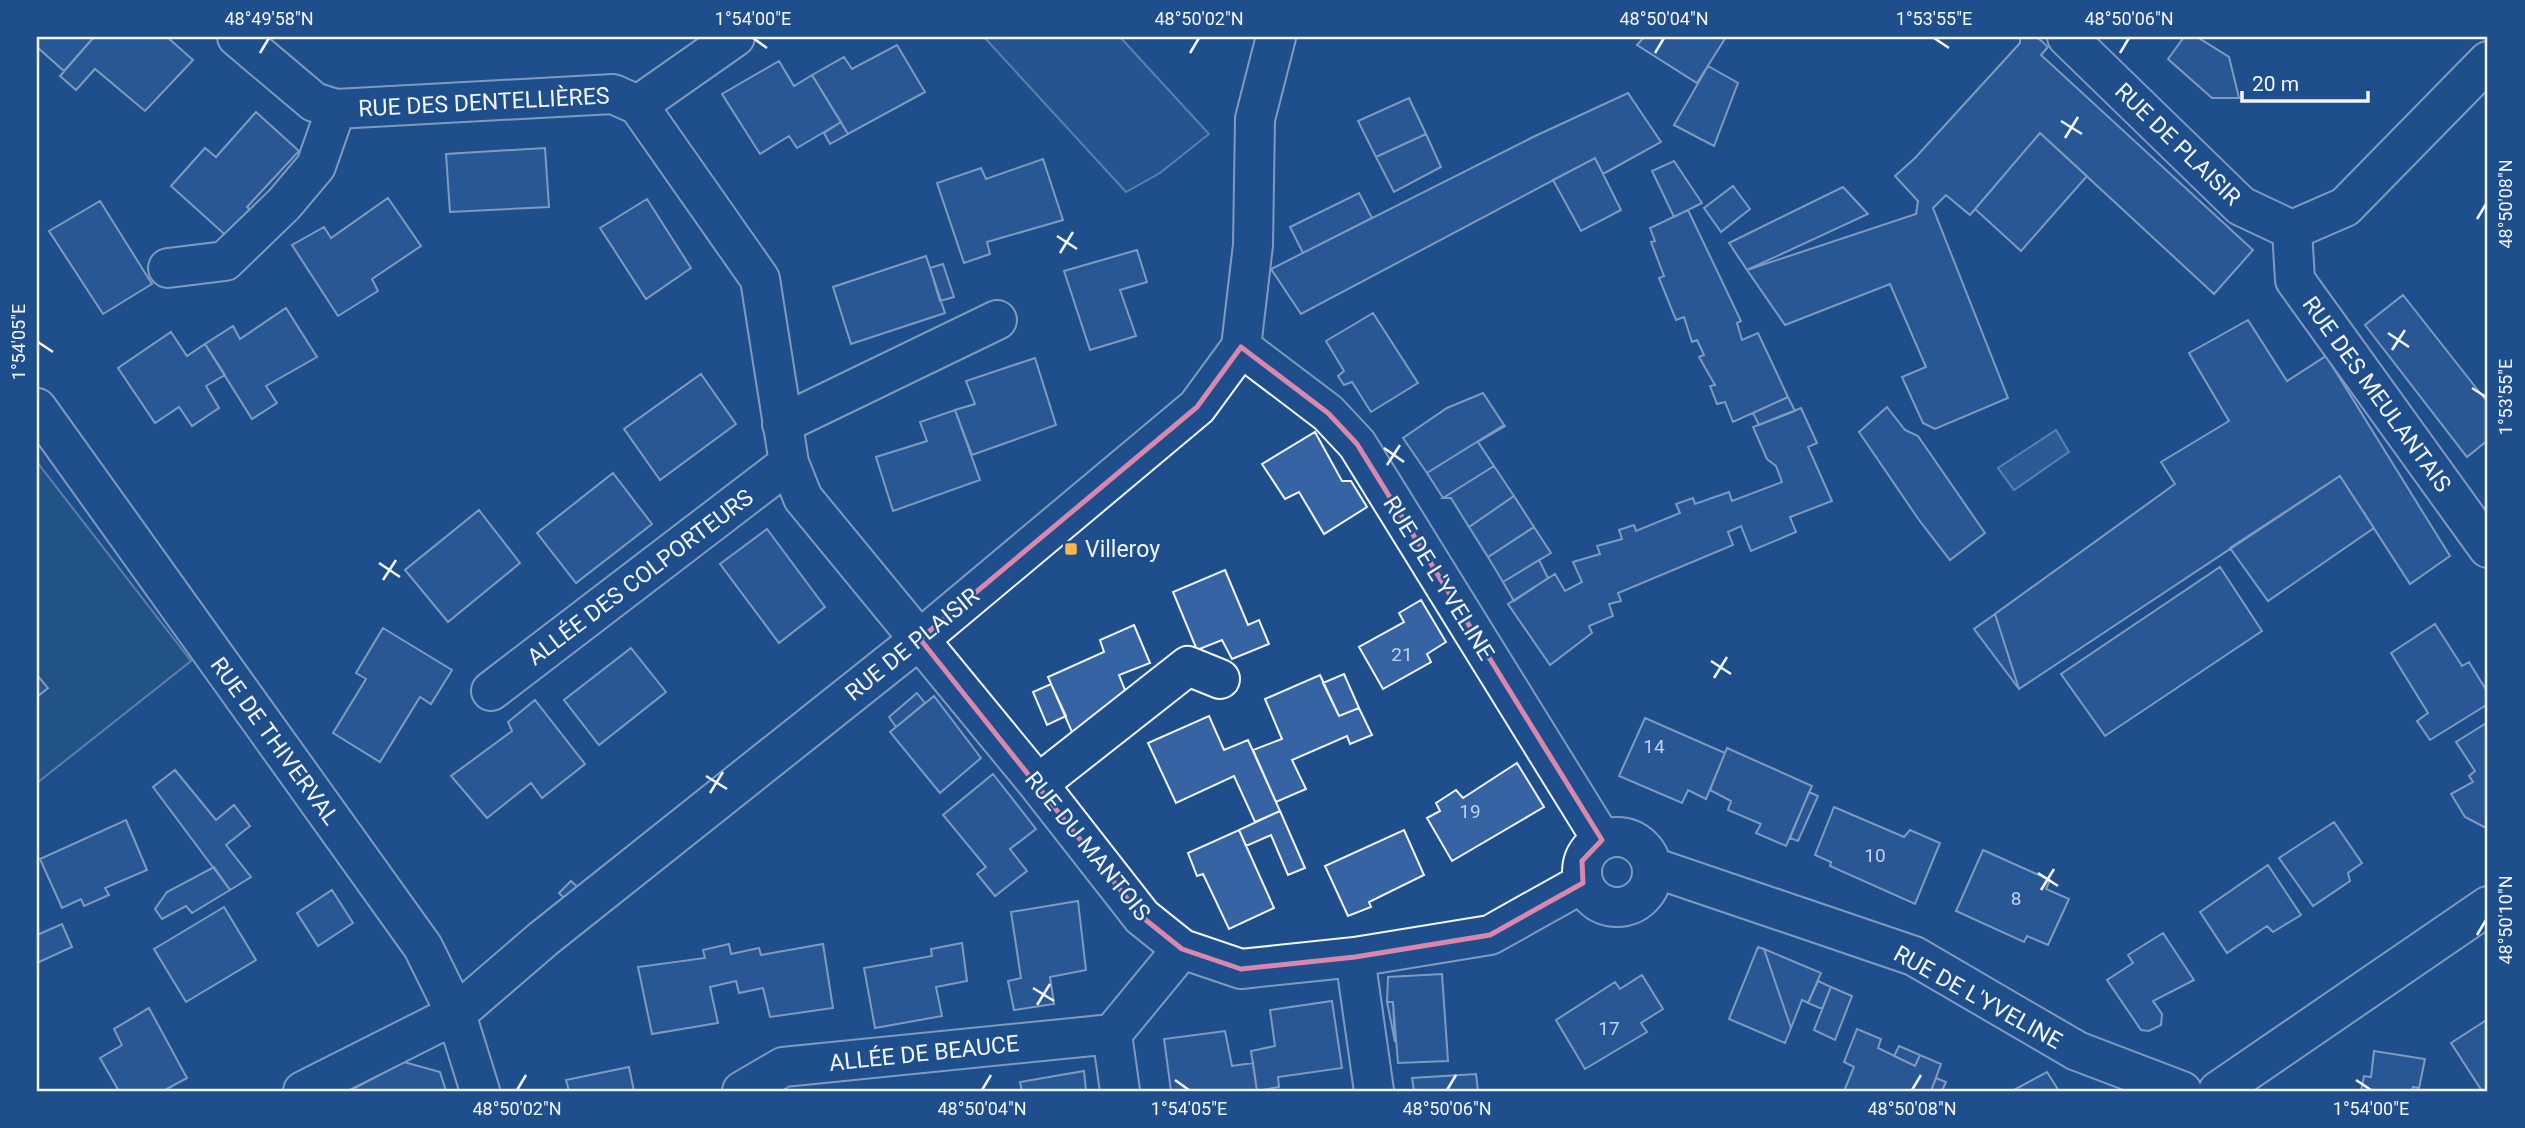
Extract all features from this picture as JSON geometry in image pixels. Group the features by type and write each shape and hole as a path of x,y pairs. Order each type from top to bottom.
{"street":[{"name":"RUE DES DENTELLIÈRES","path":"237,37 314,102 336,109 613,94 638,105 760,279 789,463 803,498 920,639"},
{"path":"638,105 735,37"},
{"name":"RUE DE PLAISIR","path":"303,1091 456,1014 543,939 920,639 1197,407 1241,347 1253,245 1255,119 1276,37"},
{"name":"RUE DE PLAISIR","path":"2067,37 2241,206 2292,230"},
{"path":"2292,230 2346,207 2488,61"},
{"path":"168,268 225,261 284,204 316,166 336,109"},
{"name":"RUE DES MEULANTAIS","path":"2292,230 2295,280 2488,548"},
{"path":"782,424 997,320"},
{"name":"RUE DE L'YVELINE","path":"1241,347 1328,413 1357,444 1602,840"},
{"name":"RUE DE THIVERVAL","path":"37,408 422,947 456,1014 480,1091"},
{"name":"ALLÉE DES COLPORTEURS","path":"491,691 789,463"},
{"name":"RUE DU MANTOIS","path":"920,639 1142,917 1182,948 1241,969 1355,957 1490,935 1583,883"},
{"path":"1038,784 1188,666 1220,679"},
{"path":"1618,836 1630,838 1641,845 1653,867 1648,889 1642,898 1621,907 1609,907 1598,902 1589,894 1583,883 1582,861 1587,851 1602,840 1618,836"},
{"name":"RUE DE L'YVELINE","path":"1653,867 1914,956 2077,1051 2182,1091"},
{"path":"2218,1091 2488,906"},
{"path":"1120,1091 1112,1034 1182,948"},
{"path":"1355,957 1374,1091"},
{"name":"ALLÉE DE BEAUCE","path":"742,1091 783,1067 1112,1034"}],"highlighted area":[{"path":"1241,347 1328,413 1357,444 1602,840 1582,861 1583,883 1490,935 1355,957 1241,969 1182,949 1142,917 920,639 1197,407"}],"shaded area":[{"path":"984,37 1120,37 1209,134 1160,173 1126,192"},
{"path":"2056,430 2069,452 2014,490 1998,468"},
{"path":"37,462 191,661 37,783"}],"building":[{"path":"37,37 94,37 64,71 37,47"},
{"path":"94,37 167,37 193,60 145,111 95,69 76,90 60,76"},
{"path":"1644,37 1726,37 1697,83 1637,45"},
{"path":"2020,37 2037,37 2048,47 2041,55 2253,250 2214,294 2040,133 1970,215 1946,195 1933,208 2008,398 1935,429 1923,423 1902,377 1926,367 1890,284 1785,325 1747,270 1916,214 1918,201 1895,176 1915,158 2020,43"},
{"path":"2184,37 2197,37 2229,57 2239,98 2212,98 2168,59"},
{"path":"897,45 925,92 848,134 812,75 844,57 852,69"},
{"path":"779,61 794,86 812,75 841,122 797,148 789,136 760,154 722,94"},
{"path":"1708,66 1738,83 1714,146 1674,125"},
{"path":"1628,93 1661,142 1603,174 1595,158 1301,314 1271,269 1533,137"},
{"path":"1409,98 1426,134 1376,157 1358,121"},
{"path":"256,112 299,151 247,207 255,214 232,241 171,186 205,148 216,157"},
{"path":"841,122 848,134 830,144 824,133"},
{"path":"2040,133 2087,176 2021,251 1975,209"},
{"path":"1426,134 1441,167 1394,192 1376,157"},
{"path":"545,148 549,207 450,212 446,154"},
{"path":"1595,158 1621,210 1581,231 1553,180"},
{"path":"1043,159 1063,220 987,242 990,254 964,263 937,183 981,168 986,179"},
{"path":"1674,161 1702,203 1674,217 1652,171"},
{"path":"1733,186 1750,209 1721,232 1704,208"},
{"path":"1843,187 1868,214 1747,270 1729,243"},
{"path":"1359,193 1372,218 1303,253 1290,227"},
{"path":"388,198 421,246 372,279 378,291 338,316 292,245 324,227 331,238"},
{"path":"647,199 691,268 646,299 600,228"},
{"path":"100,201 152,284 103,314 49,231"},
{"path":"1688,210 1741,321 1737,323 1742,340 1758,333 1788,397 1733,422 1725,402 1717,404 1710,386 1715,385 1699,357 1704,355 1697,340 1692,342 1684,317 1676,320 1659,278 1664,276 1651,242 1655,241 1650,228"},
{"path":"1137,250 1147,282 1120,290 1136,336 1090,350 1064,271"},
{"path":"926,256 945,313 851,344 833,287"},
{"path":"943,264 954,297 940,301 930,268"},
{"path":"2403,295 2488,403 2488,440 2467,457 2365,325"},
{"path":"286,308 317,357 266,386 277,403 252,419 205,344 233,326 240,339"},
{"path":"1373,313 1418,383 1371,412 1352,382 1344,385 1338,376 1344,371 1326,341"},
{"path":"2248,320 2287,381 2326,356 2450,556 2410,584 2340,476 2019,689 1995,614 2175,484 2161,462 2229,421 2189,353"},
{"path":"171,332 187,356 205,344 225,375 206,386 219,408 192,426 179,407 155,423 118,368"},
{"path":"1035,358 1056,425 972,455 955,410 975,404 966,381"},
{"path":"701,374 736,424 660,480 624,429"},
{"path":"1483,393 1504,425 1427,473 1403,438 1447,408"},
{"path":"1788,397 1795,411 1759,425 1753,413"},
{"path":"1887,407 1905,430 1918,436 1985,533 1950,560 1859,432"},
{"path":"1801,408 1817,443 1808,447 1832,501 1790,517 1796,532 1751,551 1741,526 1728,532 1733,545 1618,593 1621,601 1609,604 1613,616 1589,626 1592,633 1550,665 1508,604 1555,574 1565,591 1582,582 1573,562 1600,554 1597,546 1622,539 1619,530 1634,525 1636,531 1680,513 1676,504 1693,498 1695,504 1729,492 1732,501 1782,482 1776,466 1767,459 1753,427"},
{"path":"955,410 980,480 893,511 876,457 927,441 920,422"},
{"path":"1504,425 1478,442 1494,466 1443,498 1427,473"},
{"path":"1315,432 1342,481 1351,481 1367,507 1324,534 1299,492 1285,499 1262,464"},
{"path":"1494,466 1514,496 1469,527 1451,498 1443,498"},
{"path":"613,473 652,524 576,583 537,533"},
{"path":"2340,476 2374,528 2268,601 2230,548"},
{"path":"1514,496 1534,527 1488,557 1469,527"},
{"path":"479,510 520,563 448,622 405,570"},
{"path":"1534,527 1551,553 1503,582 1488,557"},
{"path":"767,529 825,607 779,643 720,564"},
{"path":"1539,560 1548,578 1514,601 1503,582"},
{"path":"2220,567 2262,631 2105,736 2061,674"},
{"path":"1225,570 1248,625 1259,620 1269,644 1232,659 1222,640 1197,650 1173,592"},
{"path":"1421,600 1446,642 1427,654 1431,662 1383,689 1359,647 1404,622 1399,613"},
{"path":"1995,614 2019,689 1974,629"},
{"path":"2435,624 2462,666 2469,662 2488,693 2488,704 2430,740 2417,721 2428,713 2391,653"},
{"path":"1134,625 1150,663 1119,675 1131,705 1072,732 1048,677 1104,652 1100,640"},
{"path":"383,628 452,670 431,704 420,697 380,762 333,733 366,679 356,673"},
{"path":"631,648 666,692 599,745 564,700"},
{"path":"1344,674 1359,708 1339,716 1323,683"},
{"path":"37,675 48,688 37,697"},
{"path":"1320,675 1339,716 1359,708 1372,735 1350,744 1347,736 1292,760 1306,789 1276,802 1253,750 1282,739 1265,699"},
{"path":"1051,684 1066,716 1047,725 1033,692"},
{"path":"917,693 925,703 896,727 889,717"},
{"path":"934,696 981,758 940,793 890,732"},
{"path":"535,700 585,764 542,798 531,783 487,818 451,776 512,731 508,722"},
{"path":"1209,716 1224,750 1248,740 1280,811 1255,822 1234,776 1176,803 1148,743"},
{"path":"1645,718 1725,753 1706,799 1688,790 1682,803 1619,776"},
{"path":"2488,722 2488,829 2465,817 2451,794 2473,782 2469,776 2475,771 2456,742"},
{"path":"1727,748 1812,786 1786,846 1756,833 1761,824 1728,810 1731,801 1710,790"},
{"path":"1517,763 1544,807 1452,861 1427,818 1440,811 1436,803 1456,790 1463,798"},
{"path":"175,770 216,820 234,805 250,826 226,845 251,877 230,890 153,787"},
{"path":"993,774 1036,829 1010,849 1027,871 995,896 977,874 986,867 943,815"},
{"path":"1809,792 1818,796 1798,841 1790,838"},
{"path":"1834,807 1904,837 1910,830 1940,843 1915,904 1830,866 1831,862 1815,855"},
{"path":"1280,811 1305,868 1288,875 1271,835 1246,846 1239,830"},
{"path":"126,820 147,870 105,888 109,895 84,906 81,899 62,908 40,859"},
{"path":"2334,822 2362,863 2348,873 2350,881 2313,906 2279,858"},
{"path":"1239,830 1274,908 1229,929 1203,874 1197,876 1188,853"},
{"path":"1404,830 1424,875 1369,902 1371,907 1348,916 1325,866"},
{"path":"1983,850 2050,880 2046,889 2069,899 2048,945 2027,936 2024,942 1956,911"},
{"path":"2268,865 2301,915 2273,932 2267,926 2227,953 2200,912"},
{"path":"214,867 230,890 192,913 186,906 162,919 155,909 167,892"},
{"path":"571,881 581,890 568,902 559,893"},
{"path":"332,890 353,923 318,946 297,913"},
{"path":"1078,901 1086,970 1050,977 1054,1004 1014,1010 1008,981 1021,978 1011,912"},
{"path":"224,907 256,960 186,1002 154,949"},
{"path":"62,924 72,947 37,963 37,935"},
{"path":"2163,933 2194,980 2153,1001 2162,1014 2161,1025 2149,1031 2141,1030 2107,980 2133,963 2128,955"},
{"path":"962,943 967,981 936,987 942,1016 875,1028 864,968 932,956 931,949"},
{"path":"729,944 731,954 759,948 761,955 823,944 833,1008 770,1017 763,988 739,993 736,981 710,987 718,1023 652,1034 638,967 705,958 703,950"},
{"path":"1758,947 1764,949 1791,1028 1785,1043 1729,1019"},
{"path":"1764,949 1821,973 1808,1003 1802,1000 1791,1028"},
{"path":"1442,974 1448,1061 1398,1063 1393,1002 1387,1002 1388,977"},
{"path":"1642,975 1663,1009 1641,1023 1647,1032 1585,1069 1556,1020 1615,982 1620,989"},
{"path":"1818,981 1831,987 1822,1009 1808,1003"},
{"path":"1831,987 1852,996 1835,1040 1814,1030"},
{"path":"1332,1001 1342,1068 1278,1077 1279,1087 1257,1091 1251,1051 1275,1046 1270,1010"},
{"path":"1387,1002 1393,1002 1395,1042"},
{"path":"149,1008 187,1078 163,1091 119,1091 100,1058 122,1045 114,1029"},
{"path":"2488,1019 2488,1091 2482,1091 2451,1043"},
{"path":"1857,1029 1881,1039 1878,1048 1915,1066 1920,1055 1941,1064 1931,1091 1844,1091 1854,1067 1844,1062"},
{"path":"1225,1031 1232,1066 1253,1063 1257,1091 1171,1091 1164,1039"},
{"path":"1899,1046 1920,1055 1915,1066 1894,1056"},
{"path":"2374,1051 2425,1059 2419,1088 2413,1087 2412,1091 2361,1091 2364,1076 2371,1077"},
{"path":"404,1062 440,1072 446,1091 349,1091"},
{"path":"629,1067 634,1091 569,1091 566,1080"},
{"path":"1084,1071 1086,1091 1022,1091 1020,1082"},
{"path":"2047,1072 2059,1091 2012,1091"},
{"path":"1476,1074 1478,1091 1414,1091 1412,1078"},
{"path":"1936,1078 1946,1082 1942,1091 1931,1091"}],"place":[{"name":"Villeroy","path":"1071,549"}]}
